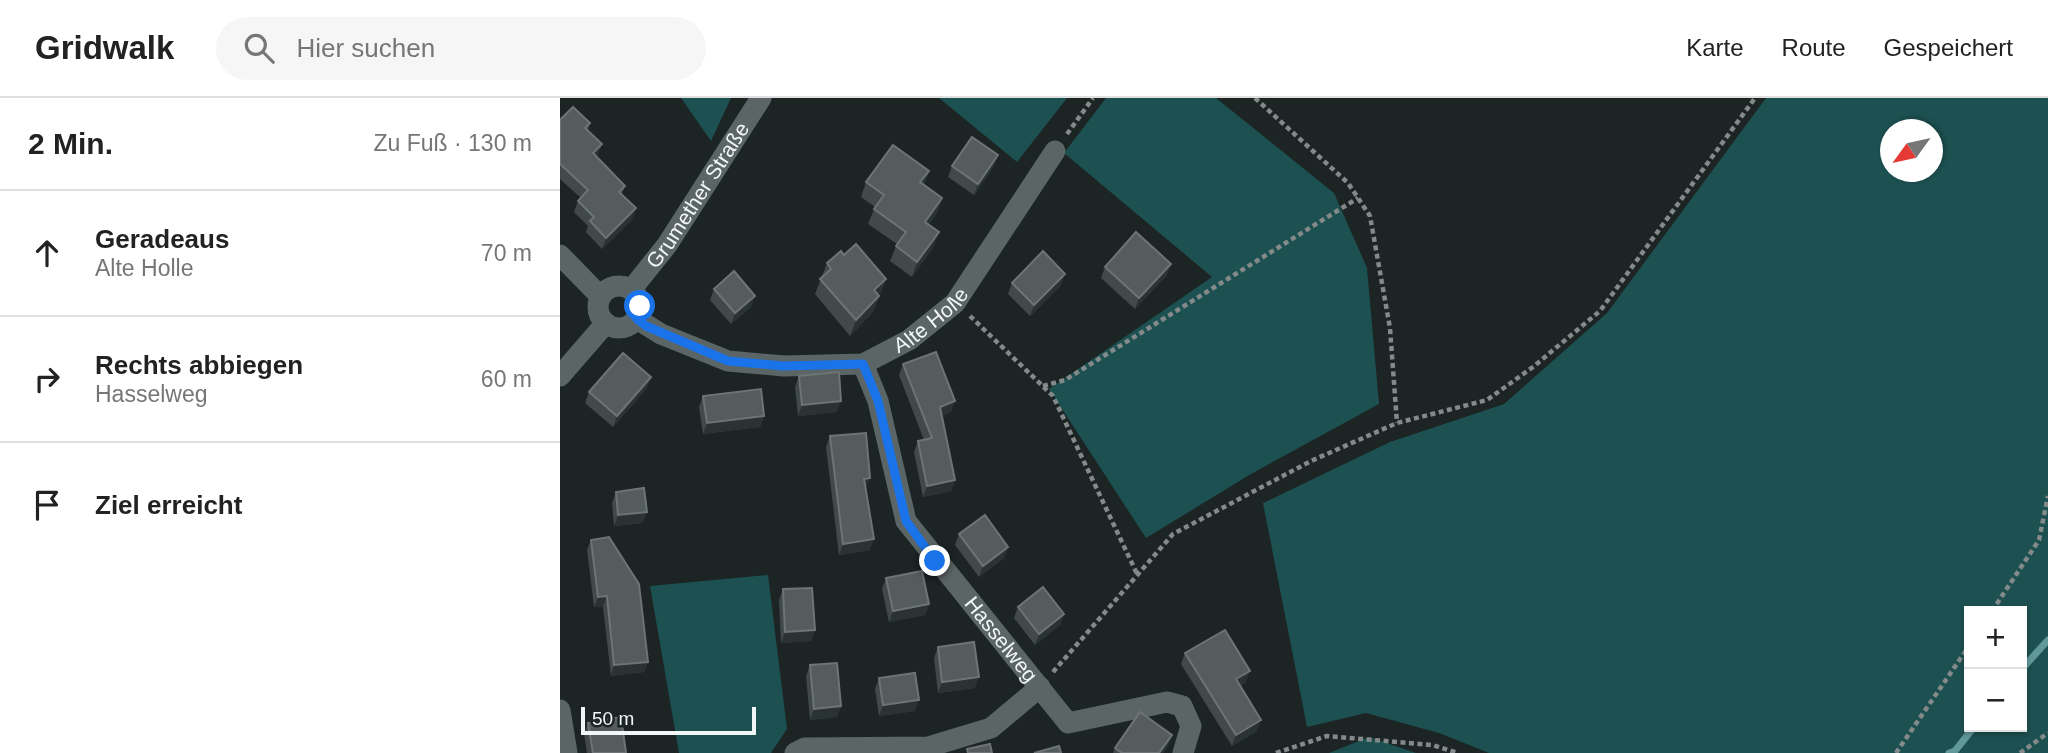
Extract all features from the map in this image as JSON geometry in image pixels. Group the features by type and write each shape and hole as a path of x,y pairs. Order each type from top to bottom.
{"street":[{"name":"Grumether Straße","path":"631,290 667,245 761,98"},
{"name":"Alte Holle","path":"637,319 662,334 728,361 783,366 863,364 909,340 955,303 1055,151"},
{"path":"560,255 600,296 599,313 606,323 625,328 637,319 640,306 631,290 620,286 600,296"},
{"path":"560,376 606,323"},
{"name":"Hasselweg","path":"863,364 878,401 906,521 1068,723 1167,702 1182,706 1191,726 1183,753"},
{"path":"794,753 805,748 928,747 991,728 1040,687"},
{"path":"560,709 568,753"}],"path":[{"path":"1055,151 1093,98"},
{"path":"1255,98 1348,183 1370,216 1390,328 1396,423"},
{"path":"1040,687 1173,534 1311,461 1396,423 1487,400 1600,311 1755,98"},
{"path":"1043,386 1065,380 1358,198"},
{"path":"955,303 1053,396 1138,576"},
{"path":"1995,606 2039,540 2048,496"},
{"path":"1896,753 1964,653"},
{"path":"2020,753 2048,733"},
{"path":"1276,753 1327,736 1432,745 1458,753"},
{"path":"2031,745 2034,753"}],"shaded area":[{"path":"681,98 731,98 711,141"},
{"path":"939,98 1067,98 1017,162"},
{"path":"1106,98 1216,98 1334,193 1367,268 1379,404 1251,474 1146,538 1049,389 1212,277 1064,153"},
{"path":"1766,98 2048,98 2048,753 1489,753 1439,733 1366,713 1307,727 1263,503 1390,442 1504,404 1607,313"},
{"path":"768,575 787,729 771,753 679,753 650,586"},
{"path":"1369,737 1416,753 1329,753"}],"building":[{"path":"573,107 590,123 585,128 602,144 593,153 625,186 619,192 636,208 606,238 590,221 594,217 578,201 588,190 560,164 560,120"},
{"path":"972,137 998,155 978,184 952,166"},
{"path":"893,145 929,171 920,182 942,198 925,222 939,232 917,262 896,246 906,232 874,209 884,195 866,182"},
{"path":"1136,232 1171,264 1139,298 1105,267"},
{"path":"856,244 886,279 874,290 879,296 856,320 820,279 831,269 827,263 841,251 844,255"},
{"path":"1043,251 1065,274 1034,305 1012,283"},
{"path":"734,271 755,296 735,313 714,289"},
{"path":"936,352 955,401 940,407 955,480 927,486 918,441 932,438 903,364"},
{"path":"623,353 651,377 617,416 589,392"},
{"path":"839,372 841,401 802,405 799,376"},
{"path":"761,389 764,416 707,423 703,396"},
{"path":"866,433 870,478 864,479 874,539 843,544 830,436"},
{"path":"644,488 647,512 618,515 616,492"},
{"path":"985,515 1008,547 983,566 959,534"},
{"path":"609,537 639,584 648,662 614,665 607,596 598,597 591,540"},
{"path":"922,571 929,604 893,611 886,578"},
{"path":"1043,587 1064,614 1039,634 1018,607"},
{"path":"812,588 815,630 785,632 783,589"},
{"path":"1225,630 1250,671 1236,679 1261,720 1236,735 1185,653"},
{"path":"974,642 979,677 942,682 938,647"},
{"path":"837,663 841,706 814,709 810,665"},
{"path":"915,673 919,700 883,705 879,678"},
{"path":"1140,712 1172,735 1159,753 1122,753 1115,748"},
{"path":"621,717 626,753 593,753 588,723"},
{"path":"990,744 992,753 968,753 967,749"},
{"path":"1059,746 1061,753 1034,753"}],"waterway":[{"path":"2027,663 2048,640"},
{"path":"1949,753 1955,751 1970,732"}],"route":[{"path":"640,306 637,319 646,326 728,361 783,366 863,364 878,401 906,521 935,561"}]}
